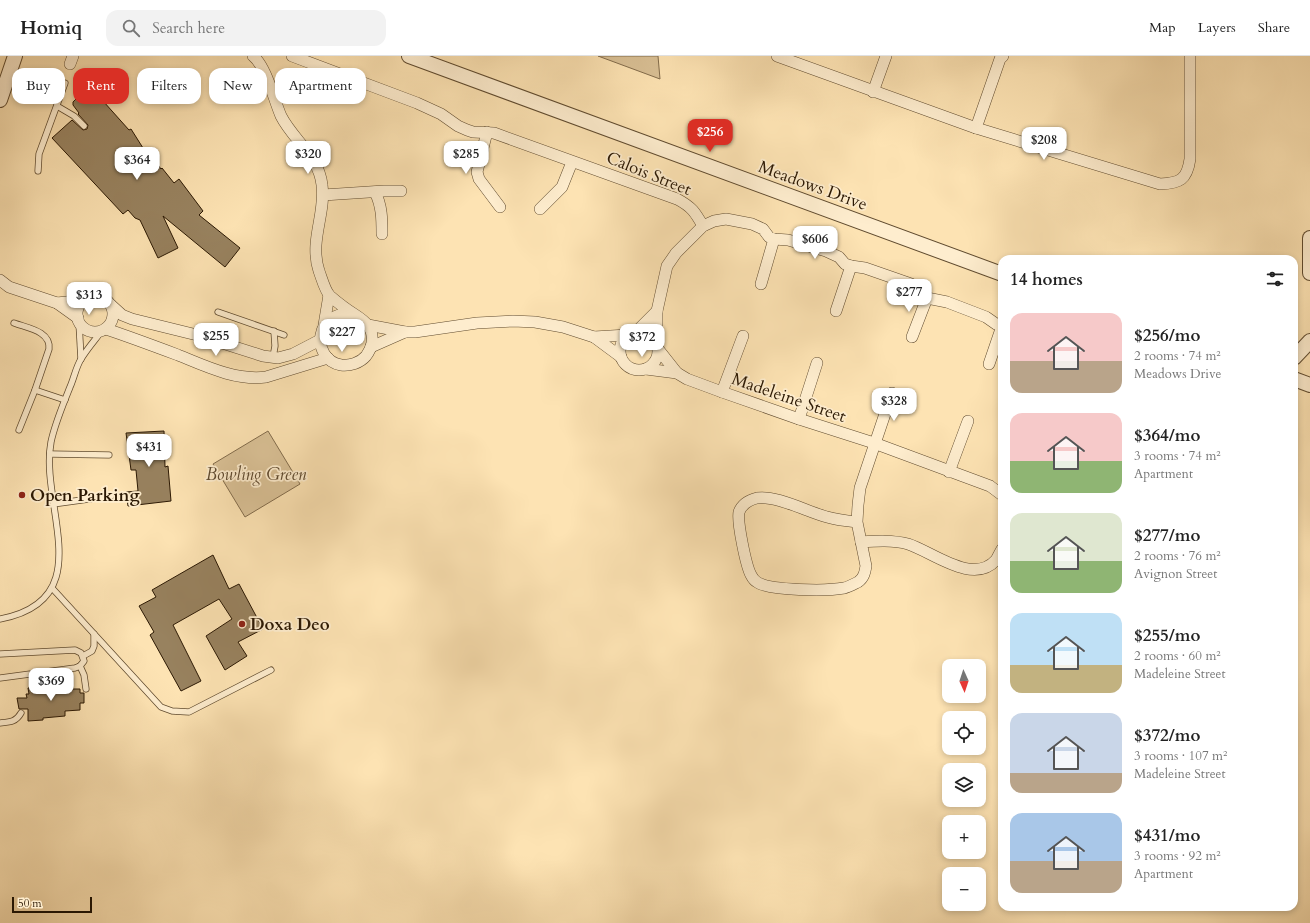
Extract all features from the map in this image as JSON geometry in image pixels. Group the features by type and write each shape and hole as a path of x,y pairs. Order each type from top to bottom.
{"street":[{"path":"0,100 15,56"},
{"name":"Calois Street","path":"292,56 417,102 437,112 466,130 473,132 494,133 572,162 677,198 689,205 704,226"},
{"name":"Meadows Drive","path":"409,56 998,273"},
{"path":"777,56 976,128 1160,184 1175,183 1184,177 1189,169 1190,56"},
{"path":"873,92 886,56"},
{"path":"976,128 1000,59 1003,56"},
{"path":"103,330 126,336 199,363 244,377 258,378 328,358 322,350 320,340 329,295 318,269 316,254 316,240 323,196 322,183 318,168 310,154 282,117 255,57"},
{"path":"488,132 477,172 479,179 500,208"},
{"path":"540,209 562,187 572,162"},
{"path":"323,196 394,190 401,191"},
{"path":"375,192 382,210 382,234"},
{"path":"646,369 656,361 658,355 657,311 667,266 676,252 704,226 714,220 726,219 738,221 763,229 769,237 774,239 788,240 826,251 839,257 846,264 856,268 865,268 911,284 927,298 947,302 986,317 998,325"},
{"path":"1310,238 1310,273"},
{"path":"761,284 774,239"},
{"path":"836,311 851,266"},
{"path":"3,285 56,303 79,321 86,330 96,332 103,330 112,321 113,310 111,305"},
{"name":"Madeleine Street","path":"329,295 354,314 362,318 368,325 405,332 415,332 477,323 513,321 535,322 563,327 594,337 621,357 624,363 634,369 677,373 687,379 722,392 874,443 990,486 998,492"},
{"path":"56,303 85,300 95,296 101,297 122,315 132,319 197,335 263,356 278,358 293,354 320,340"},
{"path":"912,337 927,298"},
{"path":"79,321 78,308 85,300"},
{"path":"621,357 619,351 623,339 657,311"},
{"path":"324,325 336,315 345,313 354,314"},
{"path":"368,325 372,333 371,347"},
{"name":"Madeleine Street","path":"328,358 341,365 356,363 368,354 371,347 405,332"},
{"name":"Madeleine Street","path":"594,337 632,333 648,334 653,337 677,373"},
{"path":"722,392 743,336"},
{"path":"989,364 998,338"},
{"path":"1298,354 1310,341"},
{"path":"799,419 817,363"},
{"path":"1298,380 1310,385"},
{"path":"857,522 828,518 768,497 749,500 744,504 739,512 739,521 745,558 751,575 756,582 764,586 774,588 819,590 844,588 860,581 865,574 866,566 857,522 860,488 892,393"},
{"path":"949,472 968,421"},
{"path":"862,542 889,541 906,544 920,548 938,559 954,566 967,568 980,568 990,565 998,557"}],"lane":[{"path":"38,171 39,154 57,106 74,116 84,126"},
{"path":"218,312 284,335"},
{"path":"79,321 81,359"},
{"path":"14,323 45,335 49,343 49,349 35,390 19,430"},
{"path":"0,619 15,616 28,611 42,601 52,588 57,573 59,535 53,504 49,462 51,441 81,359 103,330"},
{"path":"273,357 275,346 274,332"},
{"path":"35,390 65,400"},
{"path":"50,454 109,455"},
{"path":"53,504 111,496"},
{"path":"52,588 161,707 172,712 189,712 271,670"},
{"path":"83,656 92,651 94,646 94,634"},
{"path":"0,654 75,650 79,651 83,656 84,661 80,666 63,670 0,678"},
{"path":"80,666 84,675 86,689"},
{"path":"0,723 14,721 21,713"}],"green space":[{"path":"598,56 658,56 660,79"},
{"name":"Bowling Green","path":"268,431 300,484 245,517 213,464"}],"building":[{"path":"106,104 129,130 131,129 155,167 158,165 161,169 162,168 174,183 179,179 203,211 199,215 240,248 225,267 163,216 178,248 158,258 140,220 135,218 128,210 123,214 52,138 72,120 83,130 87,129 88,125 78,114 79,113 73,105"},
{"path":"164,431 165,467 168,466 171,501 128,506 126,492 138,491 136,470 131,470 126,433"},
{"name":"Doxa Deo","path":"213,555 229,589 239,584 263,629 238,642 247,656 225,670 206,636 232,619 219,599 173,625 201,681 181,691 150,635 154,632 139,606 156,597 152,590"},
{"path":"65,684 65,689 80,689 80,693 84,693 84,703 80,703 80,710 65,711 65,716 28,721 28,709 19,709 17,698 27,698 26,694 29,694 28,688"}],"place":[{"name":"Open Parking","path":"22,495"},
{"name":"Doxa Deo","path":"242,624"}]}
